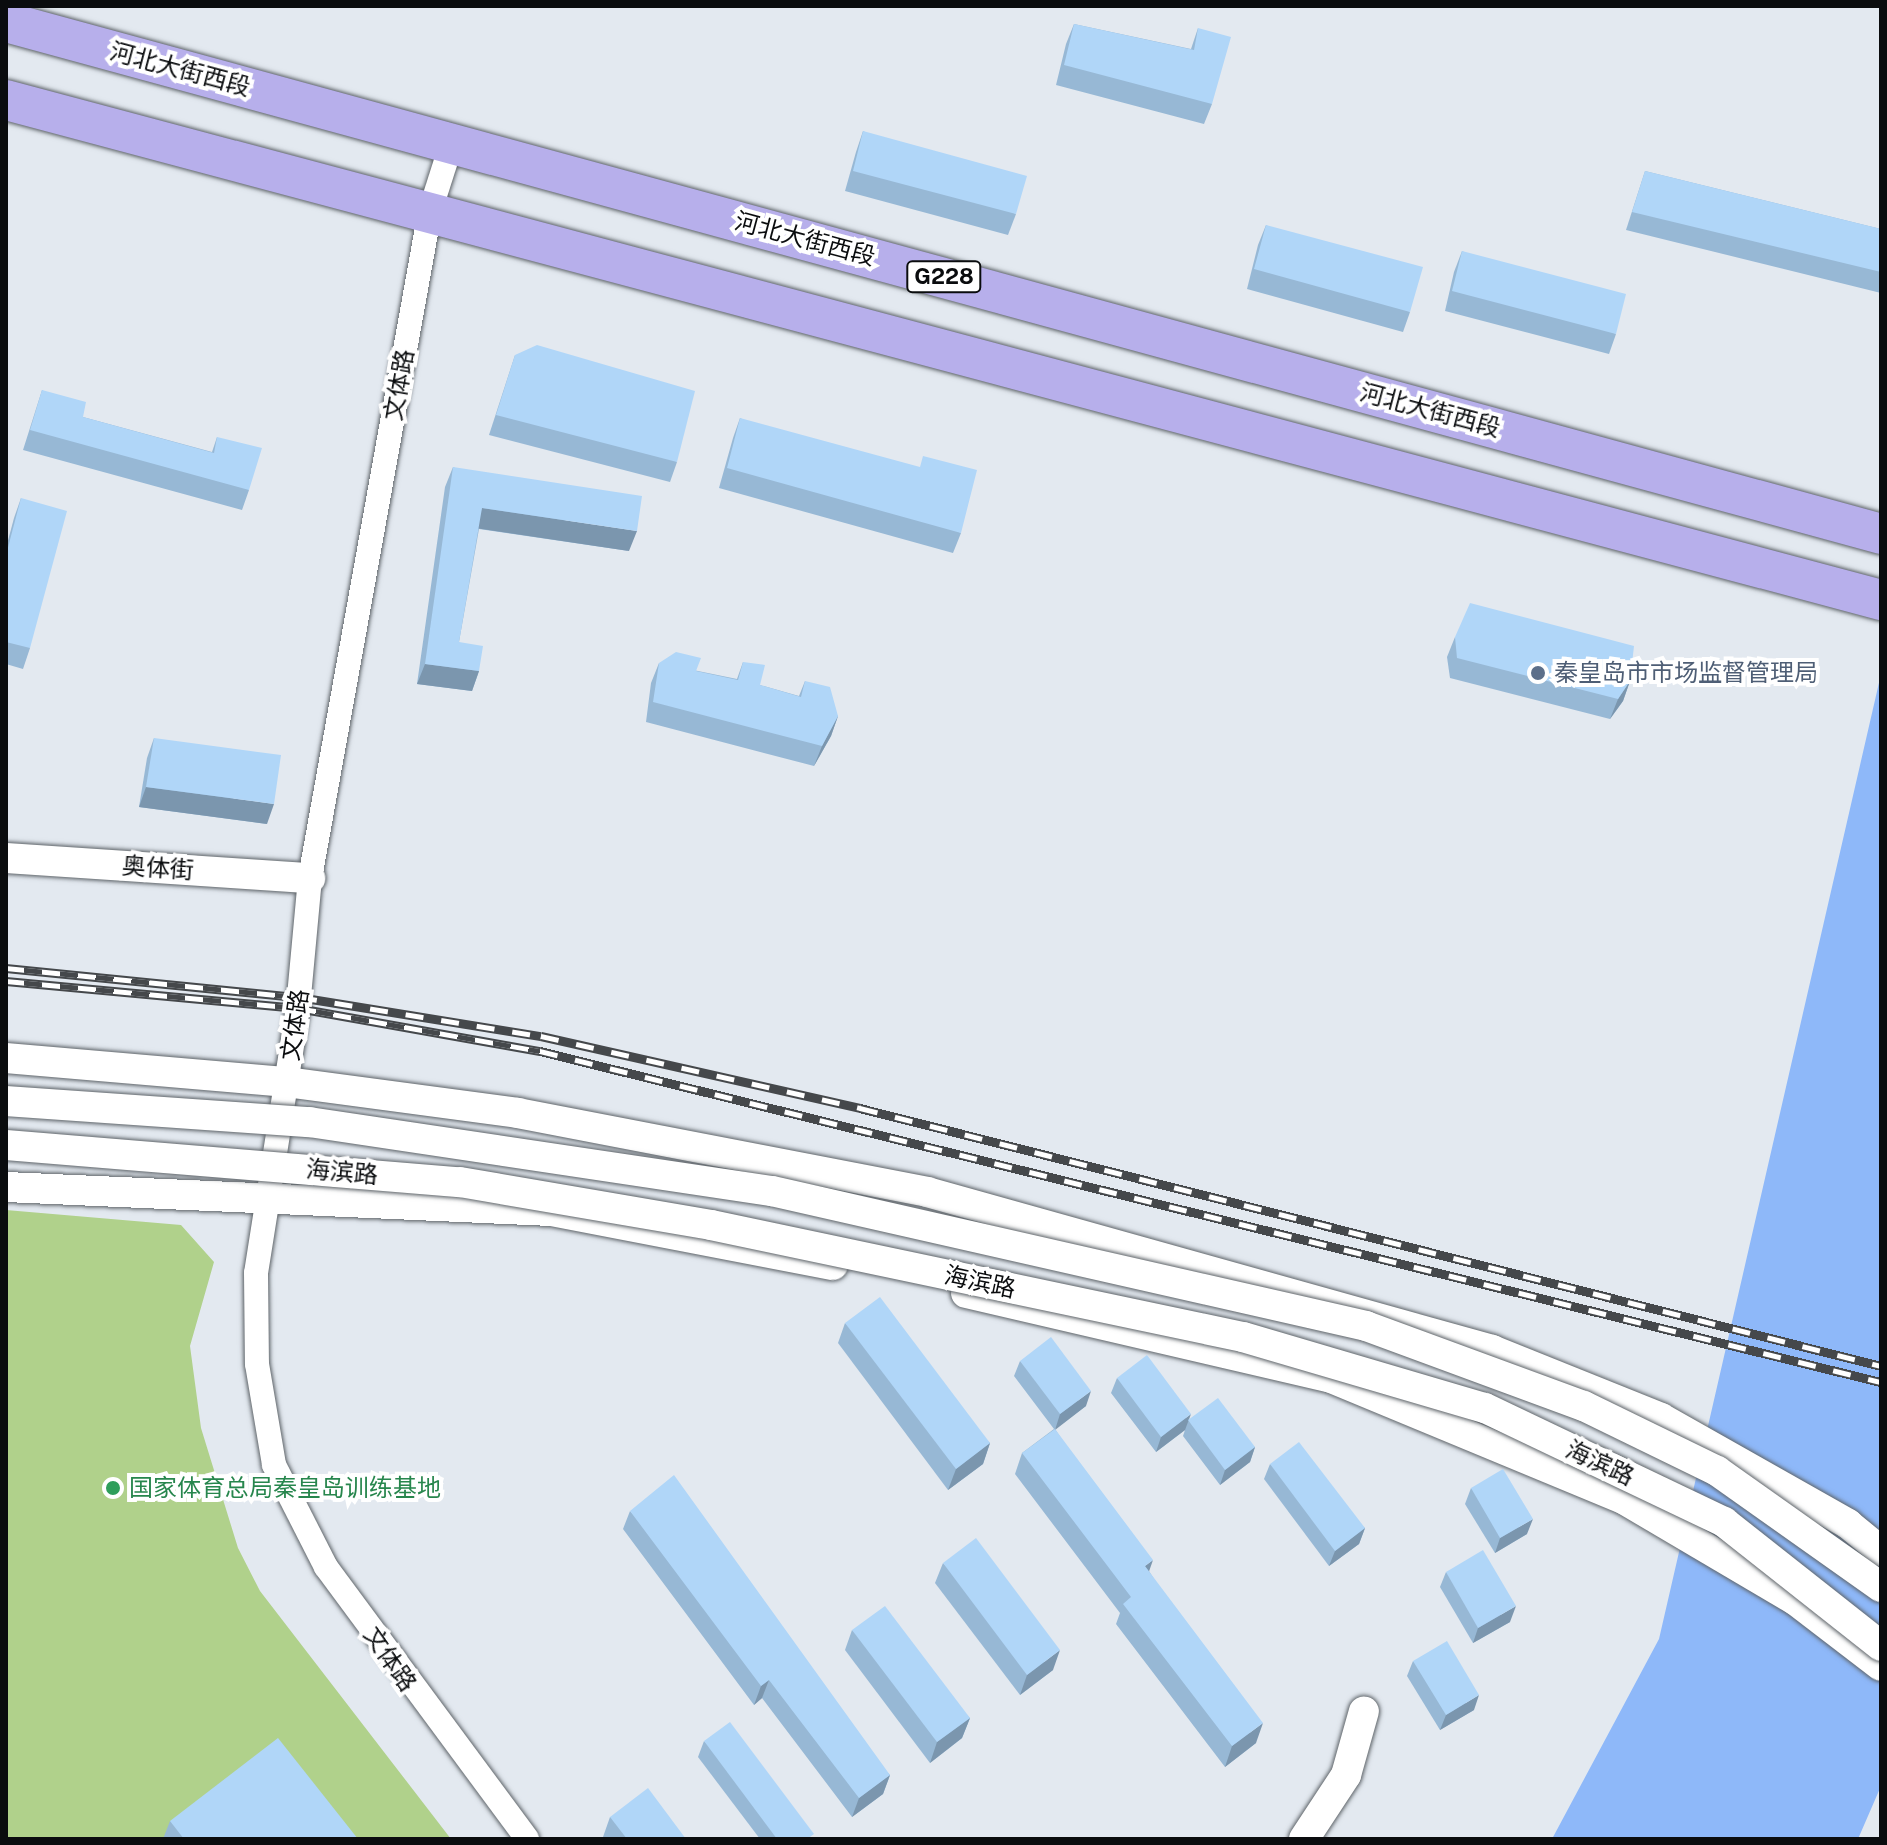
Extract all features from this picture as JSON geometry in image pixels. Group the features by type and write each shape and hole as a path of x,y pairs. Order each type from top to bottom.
{"highway":[{"name":"河北大街西段","path":"6,22 1881,534"},
{"path":"6,100 1877,599"}],"street":[{"name":"文体路","path":"452,142 430,211 310,878 287,1082 256,1273 257,1364 274,1465 326,1567 396,1669 527,1839"},
{"name":"奥体街","path":"6,858 310,878"},
{"path":"6,1058 287,1082 518,1113 927,1192 1492,1350 1661,1418 1881,1551"},
{"name":"海滨路","path":"6,1101 309,1122 772,1191 1366,1326 1584,1406 1717,1471 1881,1587"},
{"name":"海滨路","path":"6,1145 460,1182 711,1225 1243,1337 1485,1408 1710,1515 1881,1646"},
{"name":"海滨路","path":"6,1187 268,1201 552,1211 906,1279 1331,1378 1625,1500 1795,1600 1881,1666"},
{"path":"1304,1839 1346,1775 1364,1711"}],"green space":[{"name":"国家体育总局秦皇岛训练基地","path":"6,1210 181,1225 214,1262 190,1346 201,1428 238,1548 260,1591 451,1839 6,1839"}],"water":[{"path":"1881,674 1881,1786 1858,1839 1552,1839 1659,1639"}],"building":[{"path":"1074,24 1194,50 1198,28 1231,37 1212,104 1064,65"},
{"path":"863,131 1027,176 1016,214 853,171"},
{"path":"1645,171 1881,229 1881,272 1632,212"},
{"path":"1266,225 1423,267 1410,312 1254,269"},
{"path":"1462,251 1626,294 1616,334 1452,291"},
{"path":"537,345 695,391 677,462 496,415 515,355"},
{"path":"42,390 86,402 83,417 214,453 217,437 262,448 249,490 30,430"},
{"path":"740,418 920,467 923,456 977,470 961,533 727,468"},
{"path":"453,467 642,496 637,531 482,508 459,642 483,646 479,671 425,664"},
{"path":"21,498 67,511 30,648 6,642 6,555"},
{"name":"秦皇岛市市场监督管理局","path":"1470,603 1634,646 1630,681 1618,699 1457,658 1455,637"},
{"path":"676,652 701,658 696,671 738,680 743,662 765,665 760,685 801,697 805,681 830,687 838,716 822,746 653,702 659,663"},
{"path":"154,738 281,755 274,804 146,787"},
{"path":"880,1297 990,1443 956,1469 845,1323"},
{"path":"1051,1337 1091,1391 1060,1414 1020,1361"},
{"path":"1147,1355 1191,1414 1161,1437 1117,1378"},
{"path":"1218,1398 1255,1447 1225,1470 1188,1420"},
{"path":"1055,1429 1153,1560 1145,1566 1263,1723 1232,1746 1123,1604 1131,1597 1022,1453"},
{"path":"1299,1442 1365,1528 1335,1551 1270,1464"},
{"path":"1503,1469 1533,1519 1500,1538 1471,1488"},
{"path":"674,1475 890,1775 859,1798 769,1680 761,1686 630,1511"},
{"path":"976,1538 1060,1650 1027,1675 943,1563"},
{"path":"1483,1550 1516,1606 1478,1628 1446,1572"},
{"path":"885,1606 970,1718 937,1742 852,1630"},
{"path":"1447,1641 1479,1695 1446,1715 1413,1661"},
{"path":"730,1722 814,1834 807,1839 777,1839 704,1741"},
{"path":"278,1738 358,1839 184,1839 170,1821"},
{"path":"648,1788 686,1839 627,1839 610,1817"}],"railway":[{"path":"6,968 299,997 541,1036 860,1108 1881,1366"},
{"path":"6,981 298,1008 540,1051 1881,1382"}],"place":[{"name":"秦皇岛市市场监督管理局","path":"1538,673"},
{"name":"国家体育总局秦皇岛训练基地","path":"113,1488"}]}
